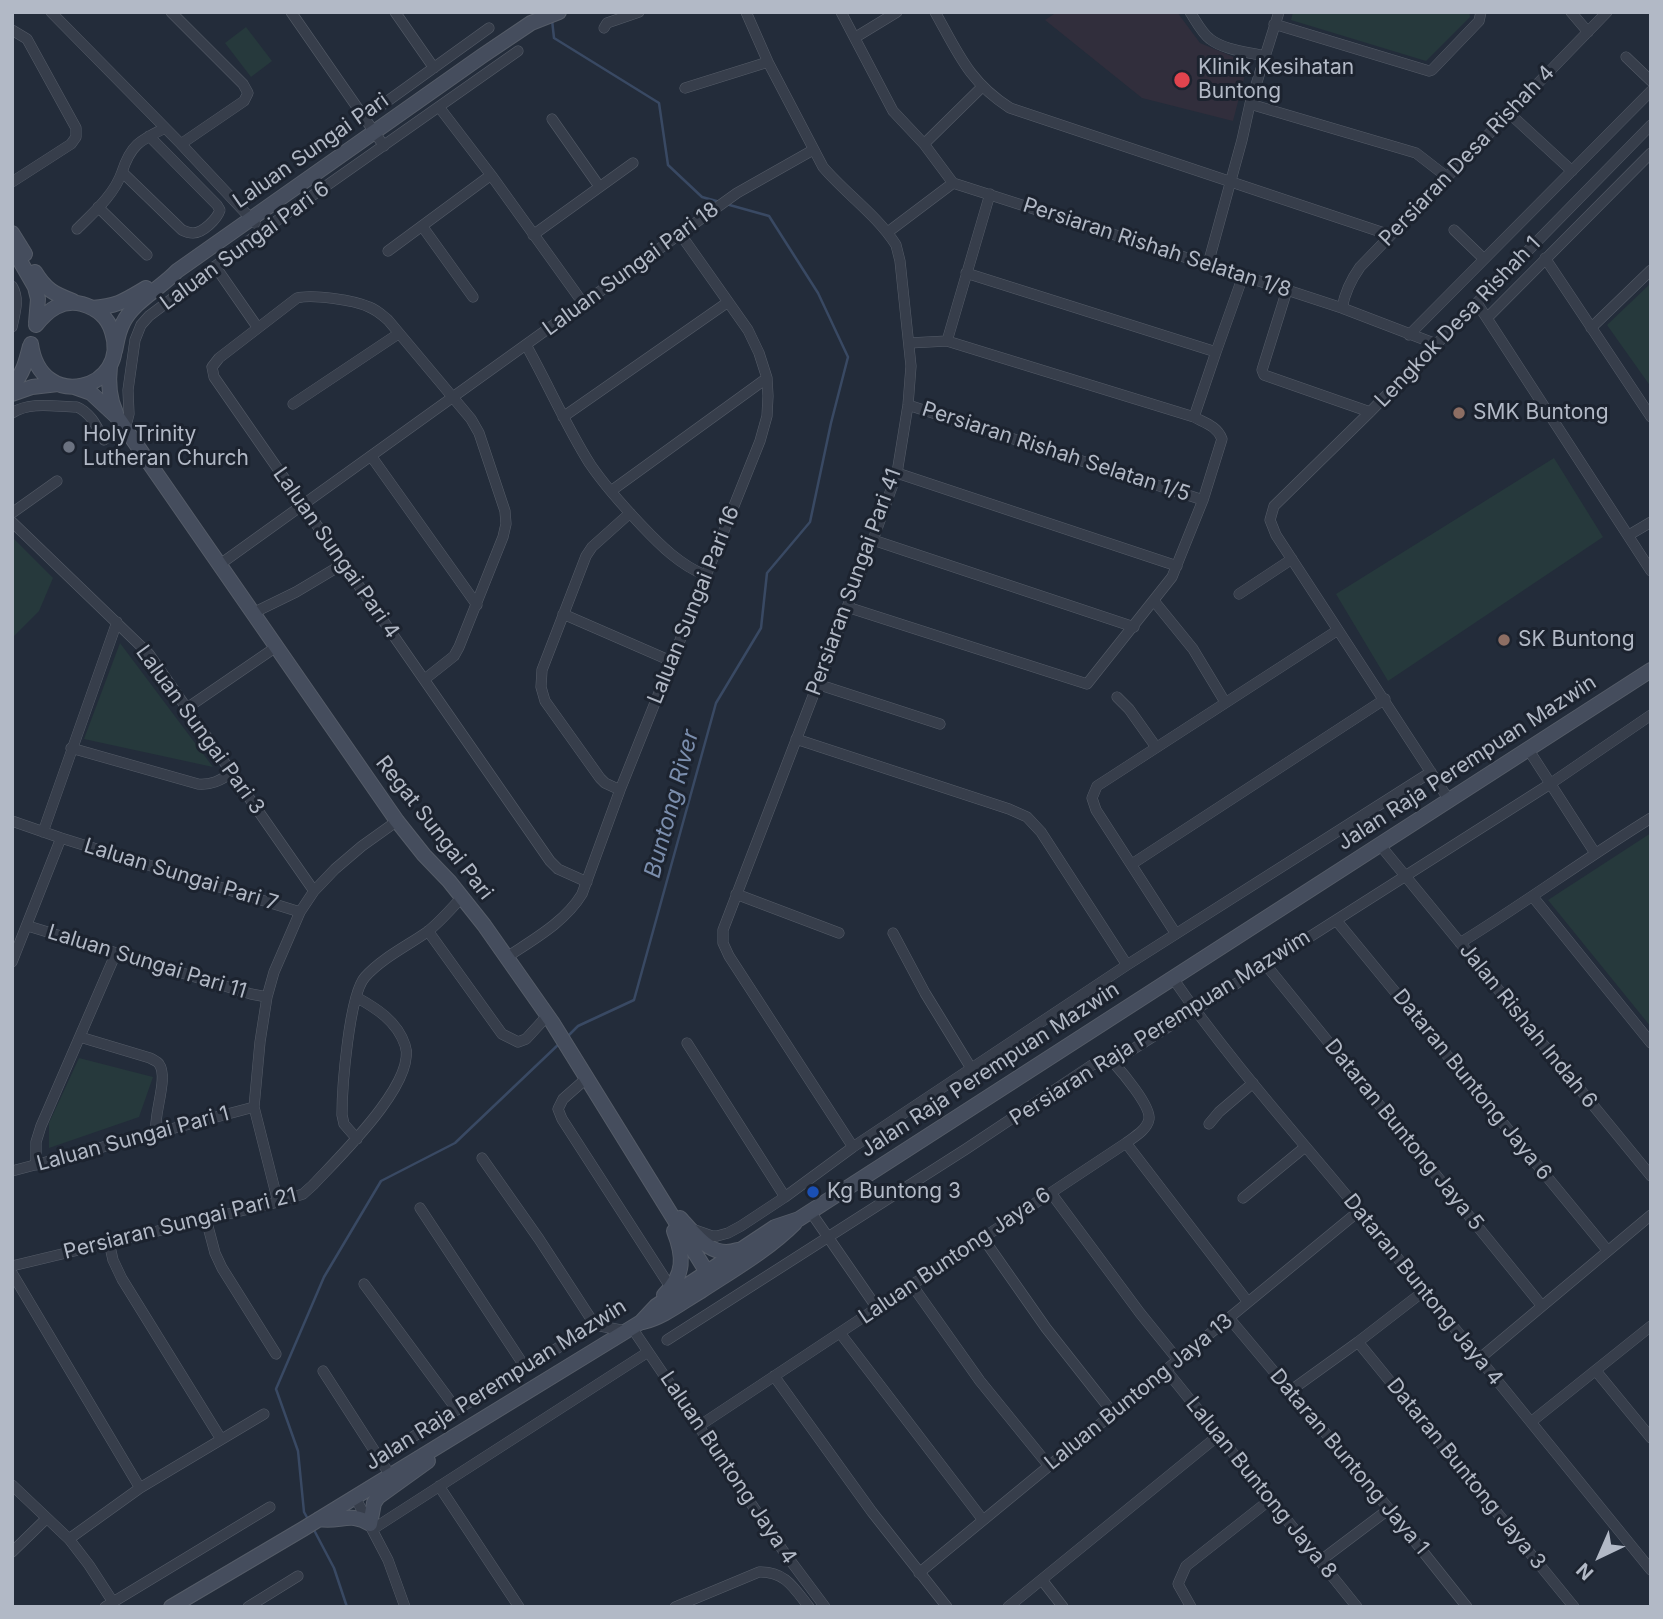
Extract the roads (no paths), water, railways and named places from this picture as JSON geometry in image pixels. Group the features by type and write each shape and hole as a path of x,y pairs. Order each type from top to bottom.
{"main road":[{"name":"Laluan Sungai Pari","path":"115,351 121,326 127,316 177,271 531,23 559,12"},
{"path":"12,233 45,287 103,315 111,326 115,338 115,351 110,366 111,404 122,424"},
{"path":"12,247 35,287 38,299 36,325 26,364 12,386"},
{"path":"36,325 47,312 61,304 111,307 177,271"},
{"path":"31,344 38,368 47,378 58,384"},
{"path":"12,394 32,387 85,385 103,375 110,366"},
{"name":"Regat Sungai Pari","path":"74,387 92,393 122,424 397,821 462,897 507,957 588,1077 710,1278"},
{"name":"Jalan Raja Perempuan Mazwin","path":"710,1278 775,1227 804,1215 1651,670"},
{"path":"670,1213 680,1218 713,1251 733,1252 750,1244"},
{"path":"637,1323 671,1288 681,1266 681,1252 670,1213"},
{"path":"637,1323 661,1316 710,1278 781,1237 804,1215"},
{"name":"Jalan Raja Perempuan Mazwin","path":"171,1607 318,1520 637,1323"},
{"path":"318,1520 358,1517 372,1526 374,1503 378,1497 443,1449 454,1436"}],"street":[{"path":"51,12 166,128 262,231"},
{"path":"171,12 248,93 244,101 181,144"},
{"path":"291,12 384,146"},
{"path":"394,12 434,68"},
{"path":"604,28 607,23 639,12"},
{"name":"Persiaran Sungai Pari 41","path":"746,12 813,150 835,180 888,232 896,245 909,343 911,366 908,405 897,473 723,930 723,943 729,956 853,1147"},
{"path":"841,12 893,111 924,144 953,183 888,232"},
{"path":"856,37 897,12"},
{"path":"935,12 969,71 982,87 1010,108 1390,235"},
{"path":"1190,12 1211,40 1220,45 1264,55"},
{"path":"1208,264 1250,104 1279,12"},
{"path":"1274,24 1429,71 1479,21 1481,12"},
{"path":"1571,12 1588,32"},
{"name":"Persiaran Desa Rishah 4","path":"1342,309 1350,280 1360,267 1607,12"},
{"path":"364,118 489,28"},
{"path":"12,30 27,39 76,128 76,138 71,144 12,181"},
{"name":"Laluan Sungai Pari 6","path":"122,424 129,414 128,390 135,340 141,325 149,316 262,231 519,51"},
{"path":"1626,57 1651,82"},
{"path":"685,88 768,62"},
{"path":"924,144 982,87"},
{"path":"1409,335 1651,91"},
{"path":"1250,104 1416,153 1447,177"},
{"path":"439,107 583,303"},
{"path":"1509,113 1572,171"},
{"path":"552,118 599,186"},
{"name":"Lengkok Desa Rishah 1","path":"1292,559 1276,535 1270,520 1274,506 1370,412 1651,125"},
{"path":"77,229 118,183 130,151 137,143 166,128"},
{"path":"121,172 182,230 191,234 199,232 218,216 220,210 217,205 149,136"},
{"name":"Laluan Sungai Pari 18","path":"219,565 681,235 737,192 813,150"},
{"name":"Lengkok Desa Rishah 1","path":"1487,318 1651,153"},
{"path":"533,234 633,163"},
{"path":"388,251 491,175"},
{"name":"Persiaran Rishah Selatan 1/8","path":"953,183 1287,290 1436,344"},
{"path":"947,341 990,194"},
{"path":"98,207 147,255"},
{"path":"422,226 473,297"},
{"path":"1454,230 1485,259"},
{"name":"Laluan Sungai Pari 16","path":"507,957 545,932 566,914 575,905 587,882 620,790 760,440 767,416 767,378 759,353 748,330 681,235"},
{"path":"1545,258 1651,417"},
{"path":"215,266 258,328"},
{"path":"1591,328 1651,270"},
{"path":"966,273 1216,352"},
{"path":"1194,417 1243,276"},
{"path":"12,286 17,305 12,327"},
{"path":"1287,290 1262,370 1265,375 1370,412"},
{"name":"Laluan Sungai Pari 4","path":"425,679 454,656 477,605 506,524 505,511 479,433 454,397 387,320 371,307 312,296 297,298 219,358 212,367 214,377 550,861 558,869 587,882"},
{"path":"563,418 728,302"},
{"path":"1477,303 1651,570"},
{"path":"293,404 398,334"},
{"path":"847,607 1087,684 1172,578 1203,500 1222,439 1214,427 1194,417 947,341 909,343"},
{"path":"526,345 563,418 591,465 611,491 653,538 677,559 705,575"},
{"path":"611,491 767,378"},
{"name":"Persiaran Rishah Selatan 1/5","path":"908,405 1203,500"},
{"path":"12,413 30,406 77,407 85,410 91,417 104,440"},
{"path":"371,456 477,605"},
{"path":"897,473 1177,566"},
{"path":"12,513 57,481"},
{"path":"620,790 600,778 545,701 541,687 542,670 586,556 592,547 630,513"},
{"name":"Laluan Sungai Pari 3","path":"12,522 149,654 314,891"},
{"path":"1629,535 1651,522"},
{"path":"873,540 1133,627"},
{"path":"1239,594 1292,559 1450,800"},
{"path":"253,613 296,592 343,564"},
{"path":"1154,601 1193,649 1225,702"},
{"path":"563,614 671,661"},
{"path":"43,832 117,622"},
{"path":"1176,934 1096,810 1092,798 1097,786 1338,630"},
{"path":"187,708 276,647"},
{"path":"817,684 940,724"},
{"path":"1117,697 1156,747"},
{"path":"1132,864 1385,699"},
{"name":"Persiaran Raja Perempuan Mazwim","path":"667,1340 1092,1065 1113,1062 1196,1010 1549,784 1651,715"},
{"path":"796,739 1027,817 1041,832 1127,965"},
{"path":"71,748 198,784 208,785 231,773"},
{"path":"1528,749 1595,853"},
{"path":"691,1229 712,1236 723,1235 741,1226 853,1147 1127,965 1431,772"},
{"path":"1460,943 1651,818"},
{"name":"Laluan Sungai Pari 7","path":"12,821 300,912"},
{"path":"278,1202 254,1107 260,1042 267,996 274,972 300,912 314,891 353,853 397,821"},
{"name":"Laluan Sungai Pari 7","path":"12,962 61,838"},
{"name":"Jalan Rishah Indah 6","path":"1380,845 1647,1163 1651,1176"},
{"path":"736,894 839,933"},
{"path":"357,1139 344,1124 342,1115 348,1035 357,992 364,978 440,921 462,897"},
{"path":"1532,897 1651,1043"},
{"name":"Dataran Buntong Jaya 6","path":"1336,920 1608,1251"},
{"name":"Laluan Sungai Pari 11","path":"28,926 251,994 267,996"},
{"path":"428,930 502,1034 518,1042 526,1039 550,1019"},
{"path":"893,933 925,993 971,1068"},
{"path":"36,1165 36,1142 41,1126 116,953"},
{"name":"Dataran Buntong Jaya 5","path":"1266,965 1542,1306"},
{"name":"Dataran Buntong Jaya 4","path":"1172,977 1253,1083 1651,1570"},
{"name":"Persiaran Sungai Pari 21","path":"12,1266 303,1194 357,1139 384,1105 402,1074 407,1058 406,1046 390,1020 357,992"},
{"path":"80,1037 159,1063 163,1074 156,1133"},
{"path":"687,1043 785,1196"},
{"name":"Laluan Buntong Jaya 6","path":"699,1426 1143,1130 1149,1121 1148,1111 1113,1062"},
{"path":"588,1077 563,1099 558,1109 671,1288"},
{"path":"1209,1124 1253,1083"},
{"name":"Laluan Sungai Pari 1","path":"12,1171 254,1107"},
{"path":"1126,1143 1248,1302"},
{"path":"1243,1198 1306,1147"},
{"path":"482,1158 540,1239 596,1325"},
{"path":"1051,1193 1178,1360"},
{"path":"420,1208 525,1367"},
{"name":"Laluan Buntong Jaya 13","path":"919,1573 1359,1211"},
{"path":"804,1215 828,1238 877,1308"},
{"path":"1479,1359 1651,1215"},
{"path":"206,1219 215,1254 222,1268 276,1354"},
{"path":"983,1238 1046,1328 1113,1413"},
{"path":"109,1242 113,1261 122,1279 221,1439"},
{"path":"12,1273 140,1488"},
{"path":"364,1284 457,1410"},
{"path":"912,1285 981,1381 1049,1466"},
{"path":"1290,1391 1424,1291"},
{"name":"Dataran Buntong Jaya 1","path":"1229,1318 1467,1607"},
{"path":"380,1457 596,1325 637,1323"},
{"name":"Laluan Buntong Jaya 4","path":"637,1323 648,1352 783,1552 825,1607"},
{"path":"1531,1422 1651,1326"},
{"path":"840,1333 983,1520"},
{"name":"Dataran Buntong Jaya 3","path":"1358,1342 1574,1607"},
{"path":"372,1526 648,1352"},
{"name":"Laluan Buntong Jaya 8","path":"1166,1370 1357,1607"},
{"path":"323,1371 390,1475"},
{"path":"1596,1371 1651,1438"},
{"path":"774,1376 857,1492 947,1607"},
{"path":"69,1539 140,1488 264,1414"},
{"path":"1008,1607 1219,1435"},
{"path":"12,1485 69,1539 89,1565 109,1604 270,1507"},
{"path":"439,1486 519,1607"},
{"path":"355,1497 388,1560 405,1607"},
{"path":"1191,1607 1178,1584 1186,1566 1270,1499"},
{"path":"1320,1561 1389,1509"},
{"path":"12,1552 47,1518"},
{"path":"675,1607 759,1572 778,1574 809,1607"},
{"path":"248,1607 298,1576"},
{"path":"1042,1580 1063,1607"}],"waterway":[{"name":"Buntong River","path":"552,20 554,38 659,103 668,165 702,197 720,202"},
{"name":"Buntong River","path":"568,1036 578,1026 634,1000 716,703 761,628 767,573 810,522 848,357 818,293 769,216 726,204"},
{"name":"Buntong River","path":"309,1521 304,1512 298,1451 276,1389 324,1277 381,1181 455,1143 560,1043"},
{"name":"Buntong River","path":"314,1530 334,1568 347,1607"}],"place":[{"name":"Klinik Kesihatan Buntong","path":"1182,80"},
{"name":"SMK Buntong","path":"1459,413"},
{"name":"Holy Trinity Lutheran Church","path":"69,447"},
{"name":"SK Buntong","path":"1504,640"},
{"name":"Kg Buntong 3","path":"813,1192"}]}
